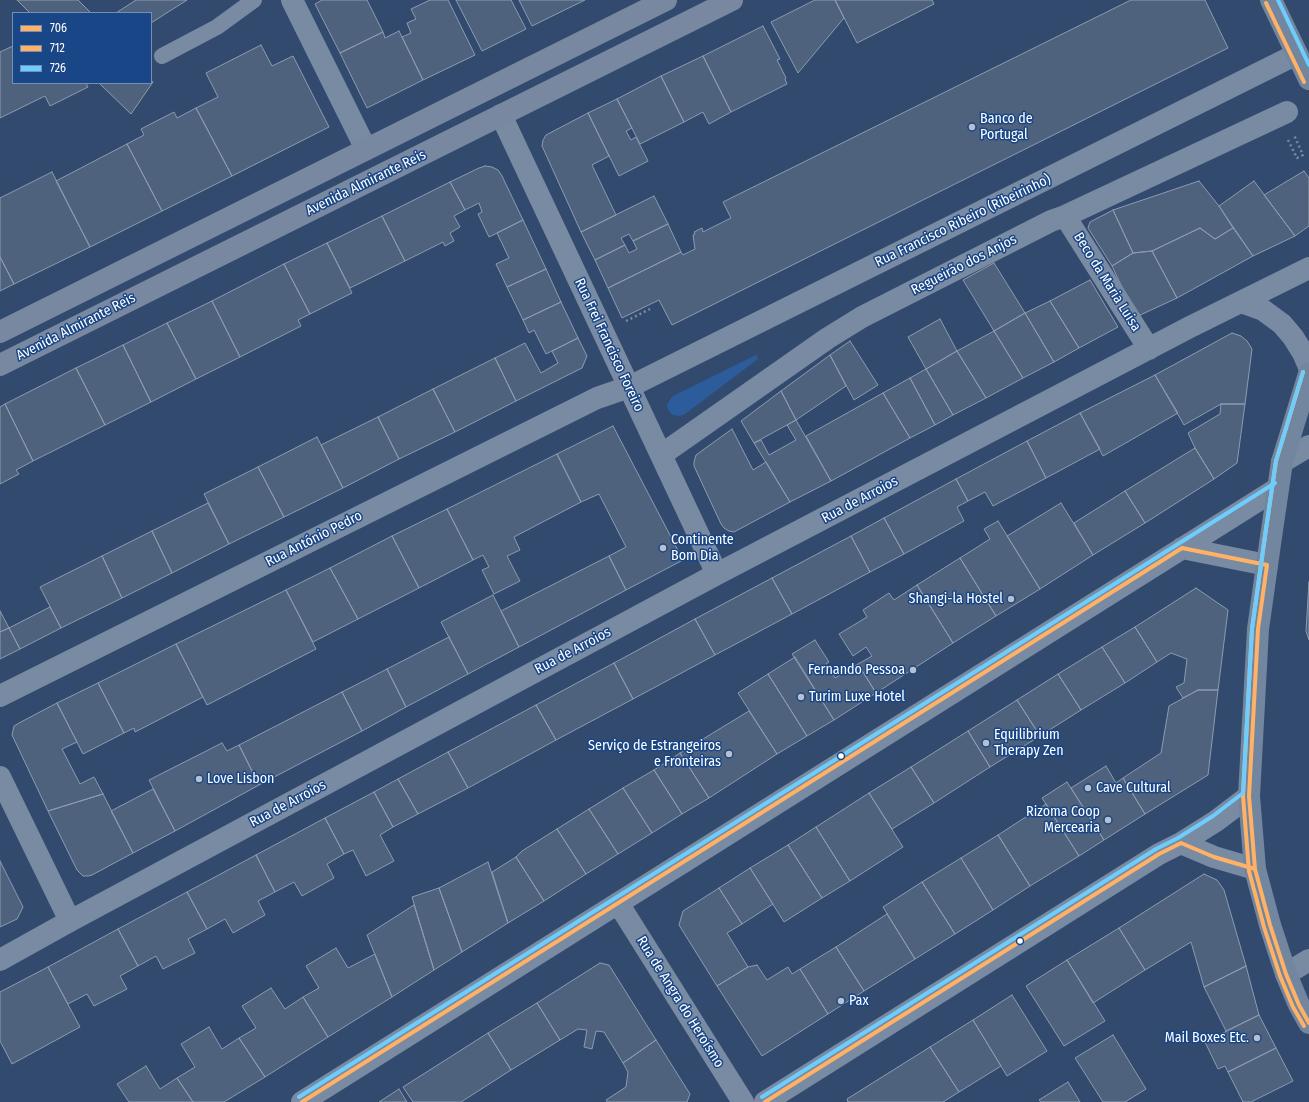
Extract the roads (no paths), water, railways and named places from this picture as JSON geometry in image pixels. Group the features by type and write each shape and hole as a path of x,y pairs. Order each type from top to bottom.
{"main road":[{"name":"Avenida Almirante Reis","path":"0,332 666,0"},
{"name":"Avenida Almirante Reis","path":"0,365 732,0"},
{"path":"1271,0 1309,79"},
{"path":"489,88 501,115"},
{"path":"1309,374 1282,462 1267,565 1258,629 1249,796 1255,869 1270,925 1286,974 1299,1005 1309,1023"}],"street":[{"path":"292,0 366,149"},
{"name":"Rua Francisco Ribeiro (Ribeirinho)","path":"629,387 1297,54"},
{"name":"Regueirão dos Anjos","path":"661,455 828,338 857,321 1044,224 1065,216 1288,112"},
{"name":"Rua Frei Francisco Foreiro","path":"501,115 717,574"},
{"name":"Beco da Maria Luisa","path":"1065,216 1149,348"},
{"name":"Rua de Arroios","path":"0,960 717,574 1149,348 1309,268"},
{"path":"1241,302 1263,310 1282,324 1303,352 1309,367"},
{"name":"Rua António Pedro","path":"0,696 597,398 629,387"},
{"path":"1282,462 1309,446"},
{"path":"302,1102 1278,488"},
{"path":"1182,548 1267,565"},
{"path":"0,777 70,921"},
{"path":"765,1102 1159,854 1181,843 1216,821 1249,796"},
{"path":"1181,843 1214,857 1255,869"},
{"name":"Rua de Angra do Heroísmo","path":"618,903 743,1102"},
{"path":"1286,974 1309,960"}],"lane":[{"path":"162,56 217,27 254,0"}],"place":[{"name":"Banco de Portugal","path":"972,127"},
{"name":"Continente Bom Dia","path":"663,548"},
{"name":"Shangi-la Hostel","path":"1011,599"},
{"name":"Fernando Pessoa","path":"913,670"},
{"name":"Turim Luxe Hotel","path":"801,697"},
{"name":"Equilibrium Therapy Zen","path":"986,743"},
{"name":"Serviço de Estrangeiros e Fronteiras","path":"729,754"},
{"name":"Love Lisbon","path":"199,779"},
{"name":"Cave Cultural","path":"1088,788"},
{"name":"Rizoma Coop Mercearia","path":"1108,820"},
{"name":"Pax","path":"841,1001"},
{"name":"Mail Boxes Etc.","path":"1257,1038"}]}
